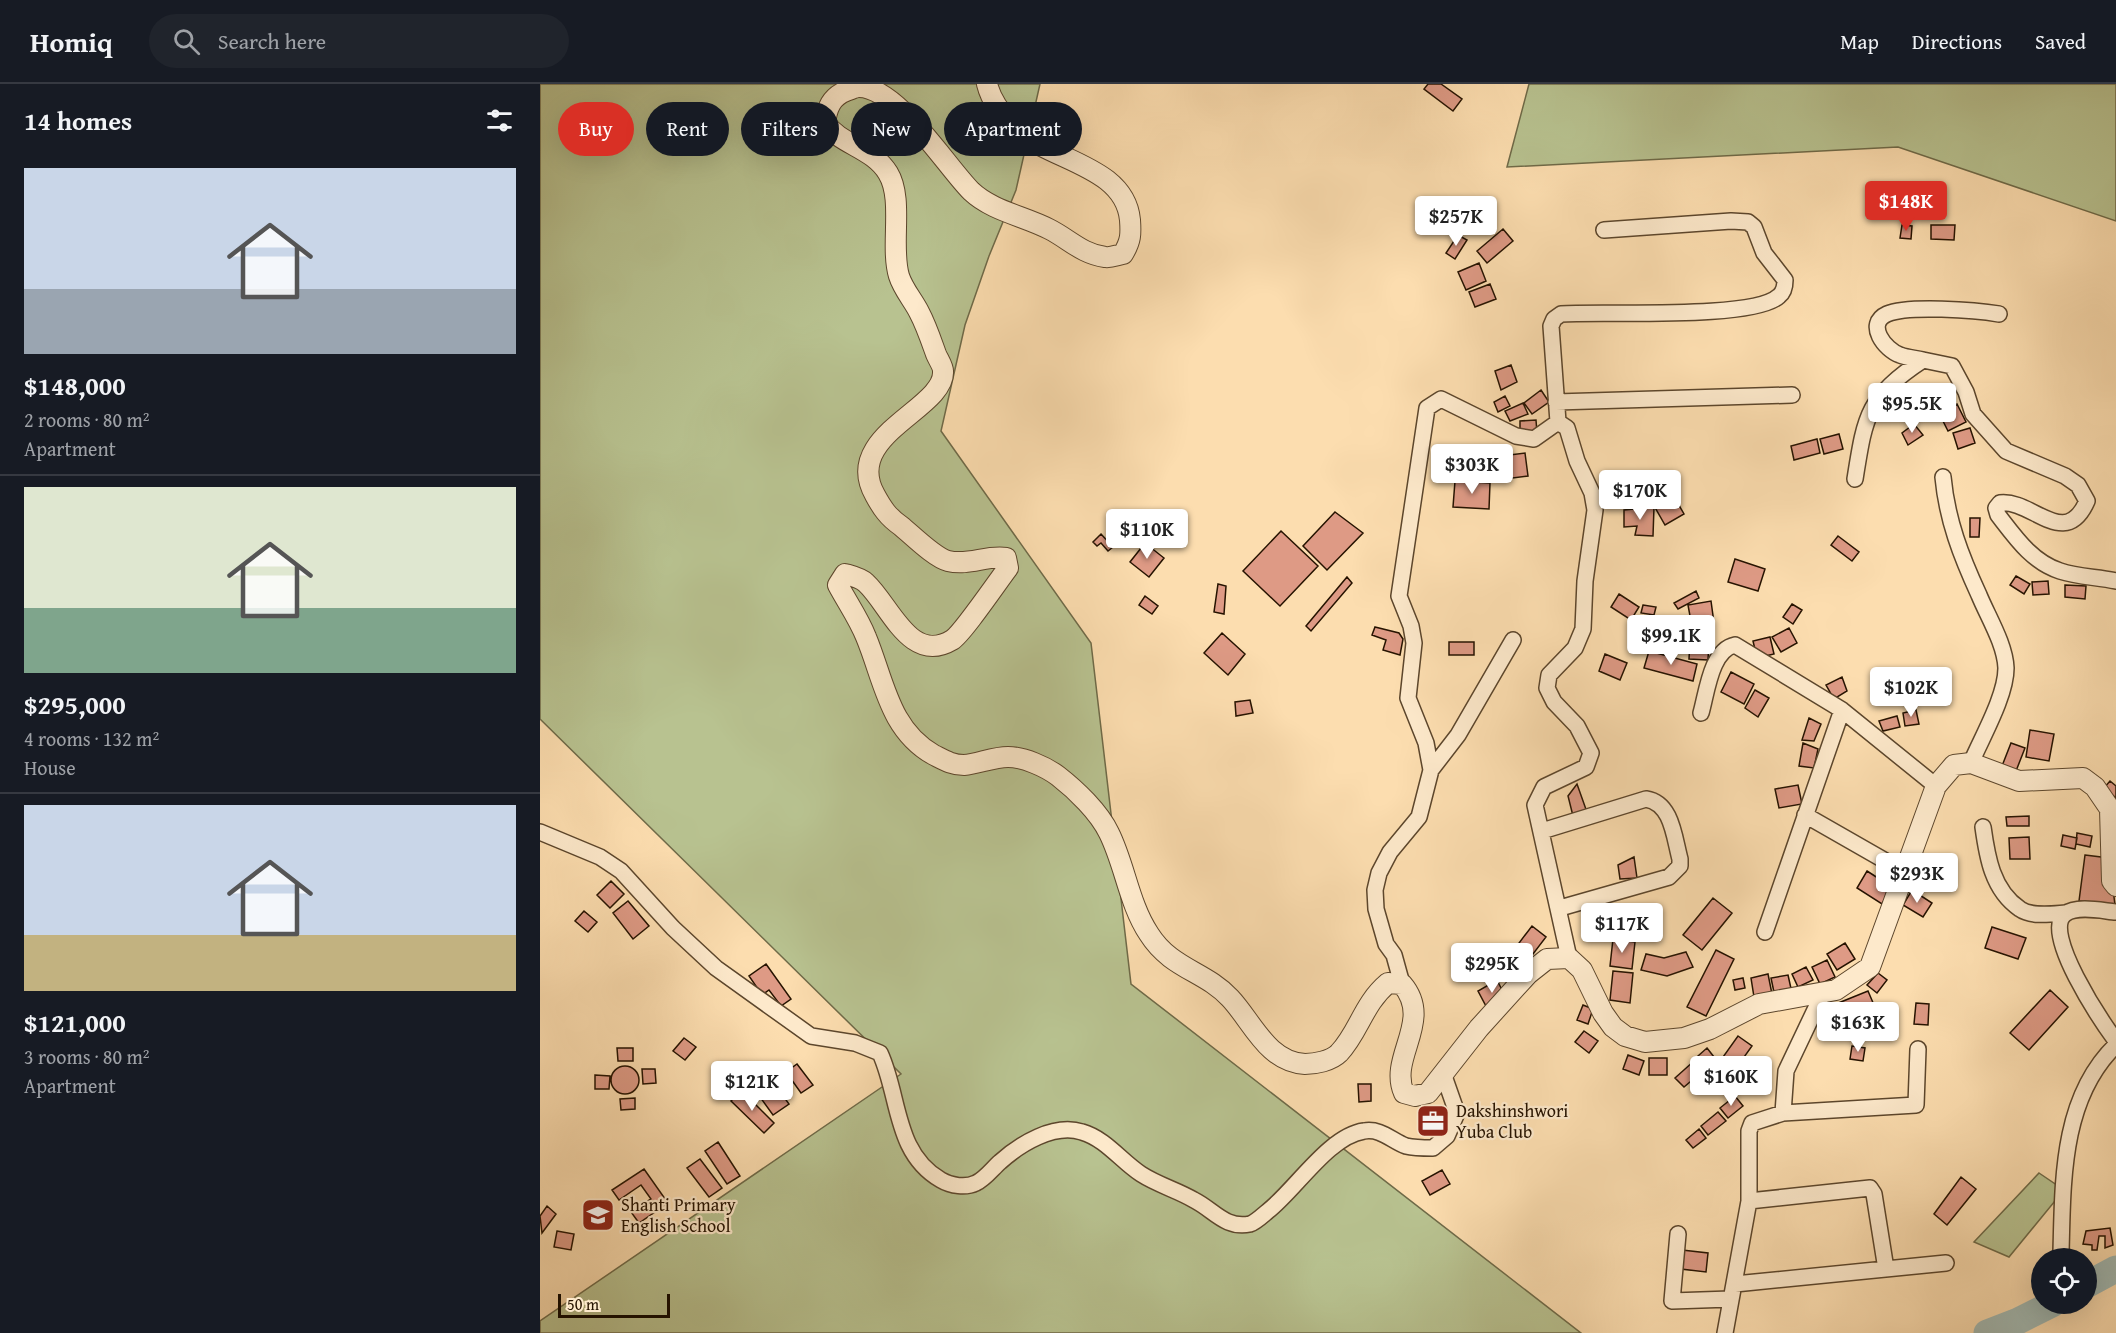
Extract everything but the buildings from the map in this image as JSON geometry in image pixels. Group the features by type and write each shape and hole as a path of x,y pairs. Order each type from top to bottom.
{"street":[{"path":"987,84 995,106 1021,133 1105,180 1122,193 1128,208 1131,240 1123,254 1107,258 1080,250 1050,229 999,209 972,192 933,143 892,103 876,92 858,87 838,94 827,108 825,123 833,134 867,152 883,165 890,176 896,210 894,257 900,279 920,313 944,371 940,386 875,448 867,466 869,485 886,514 945,561 966,564 995,556 1006,558 1008,568 953,640 934,646 918,643 905,633 865,582 845,574 838,585 866,636 882,686 897,719 918,745 950,763 963,765 1009,757 1036,764 1058,776 1101,818 1110,834 1143,923 1161,951 1181,967 1217,987 1230,998 1256,1035 1286,1059 1303,1064 1318,1063 1338,1054 1374,995 1388,983 1402,984"},
{"path":"1557,422 1551,326 1554,319 1561,314 1707,313 1772,301 1784,288 1785,280 1764,253 1754,228 1748,222 1731,220 1604,230"},
{"path":"1999,314 1980,310 1912,310 1887,314 1879,320 1877,330 1883,345 1899,355 1952,366 1966,393 1973,414 2006,451 2065,476 2078,485 2087,501 2082,513 2069,522 2054,523 2019,506 2000,503 1996,508 1998,515 2029,552 2042,563 2061,572 2116,581"},
{"path":"1855,479 1863,430 1875,400 1900,375 1923,360"},
{"path":"1556,402 1792,396"},
{"path":"1431,770 1426,743 1408,699 1414,643 1411,626 1399,597 1427,408 1442,399 1516,436 1534,439 1557,422"},
{"path":"1557,422 1567,429 1577,461 1592,493 1595,510 1585,581 1583,629 1575,648 1549,675 1547,688 1554,702 1577,726 1591,753 1586,767 1544,787 1535,805 1560,908 1569,958 1582,970 1613,1027 1625,1036 1645,1042 1684,1038 1710,1029 1759,1004 1823,993 1852,982 1870,967 1902,871 1936,786 1954,765 1971,763 2019,781 2084,778 2095,787 2110,809 2112,881 2116,886"},
{"path":"1943,477 1947,511 1954,537 1998,637 2006,667 2004,685 1971,763"},
{"path":"1513,640 1458,735 1431,770 1419,817 1390,852 1379,873 1375,890 1376,909 1384,936 1394,955 1402,984 1411,999 1413,1029 1402,1065 1400,1084 1404,1092 1415,1096 1428,1093 1444,1076 1479,1028 1528,974 1547,958 1569,958"},
{"path":"1701,713 1718,657 1727,647 1735,645 1842,710 1936,786"},
{"path":"1765,932 1842,710"},
{"path":"1542,831 1646,799 1655,801 1666,813 1680,859 1680,866 1669,877 1560,908"},
{"path":"1805,815 1902,871"},
{"path":"1983,826 1987,863 1996,881 2020,910 2031,913 2066,913 2078,910 2116,912"},
{"path":"540,832 600,857 621,871 673,928 716,968 811,1036 855,1043 880,1053 890,1074 897,1116 907,1142 926,1167 941,1180 957,1186 977,1183 1007,1156 1041,1136 1056,1131 1081,1131 1103,1142 1148,1178 1195,1200 1219,1218 1235,1225 1252,1223 1278,1204 1323,1156 1351,1135 1366,1130 1380,1131 1407,1146 1433,1148 1447,1136 1457,1113 1444,1076"},
{"path":"2061,1248 2066,1147 2077,1109 2101,1059 2116,1043 2092,1008 2059,942 2059,923 2066,913"},
{"path":"1783,1113 1786,1071 1823,993"},
{"path":"1725,1333 1749,1201 1749,1131 1752,1123 1783,1113 1916,1105 1918,1048"},
{"path":"1749,1201 1870,1188 1874,1194 1886,1269"},
{"path":"1678,1234 1672,1301 1730,1299"},
{"path":"1735,1284 1946,1263"}],"green space":[{"path":"540,84 1040,84 1036,102 944,102 944,156 1024,156 1016,190 989,256 965,325 941,431 1091,643 1131,984 1581,1333 540,1333 540,1321 901,1074 540,719"},
{"path":"1529,84 2116,84 2116,221 1898,147 1507,167"},
{"path":"2039,1173 2064,1190 2009,1257 1974,1242"}],"waterway":[{"path":"2097,1279 2116,1269"},
{"path":"1987,1333 2032,1314"}],"place":[{"name":"Dakshinshwori Yuba Club","path":"1433,1121"},
{"name":"Shanti Primary English School","path":"598,1215"}]}
